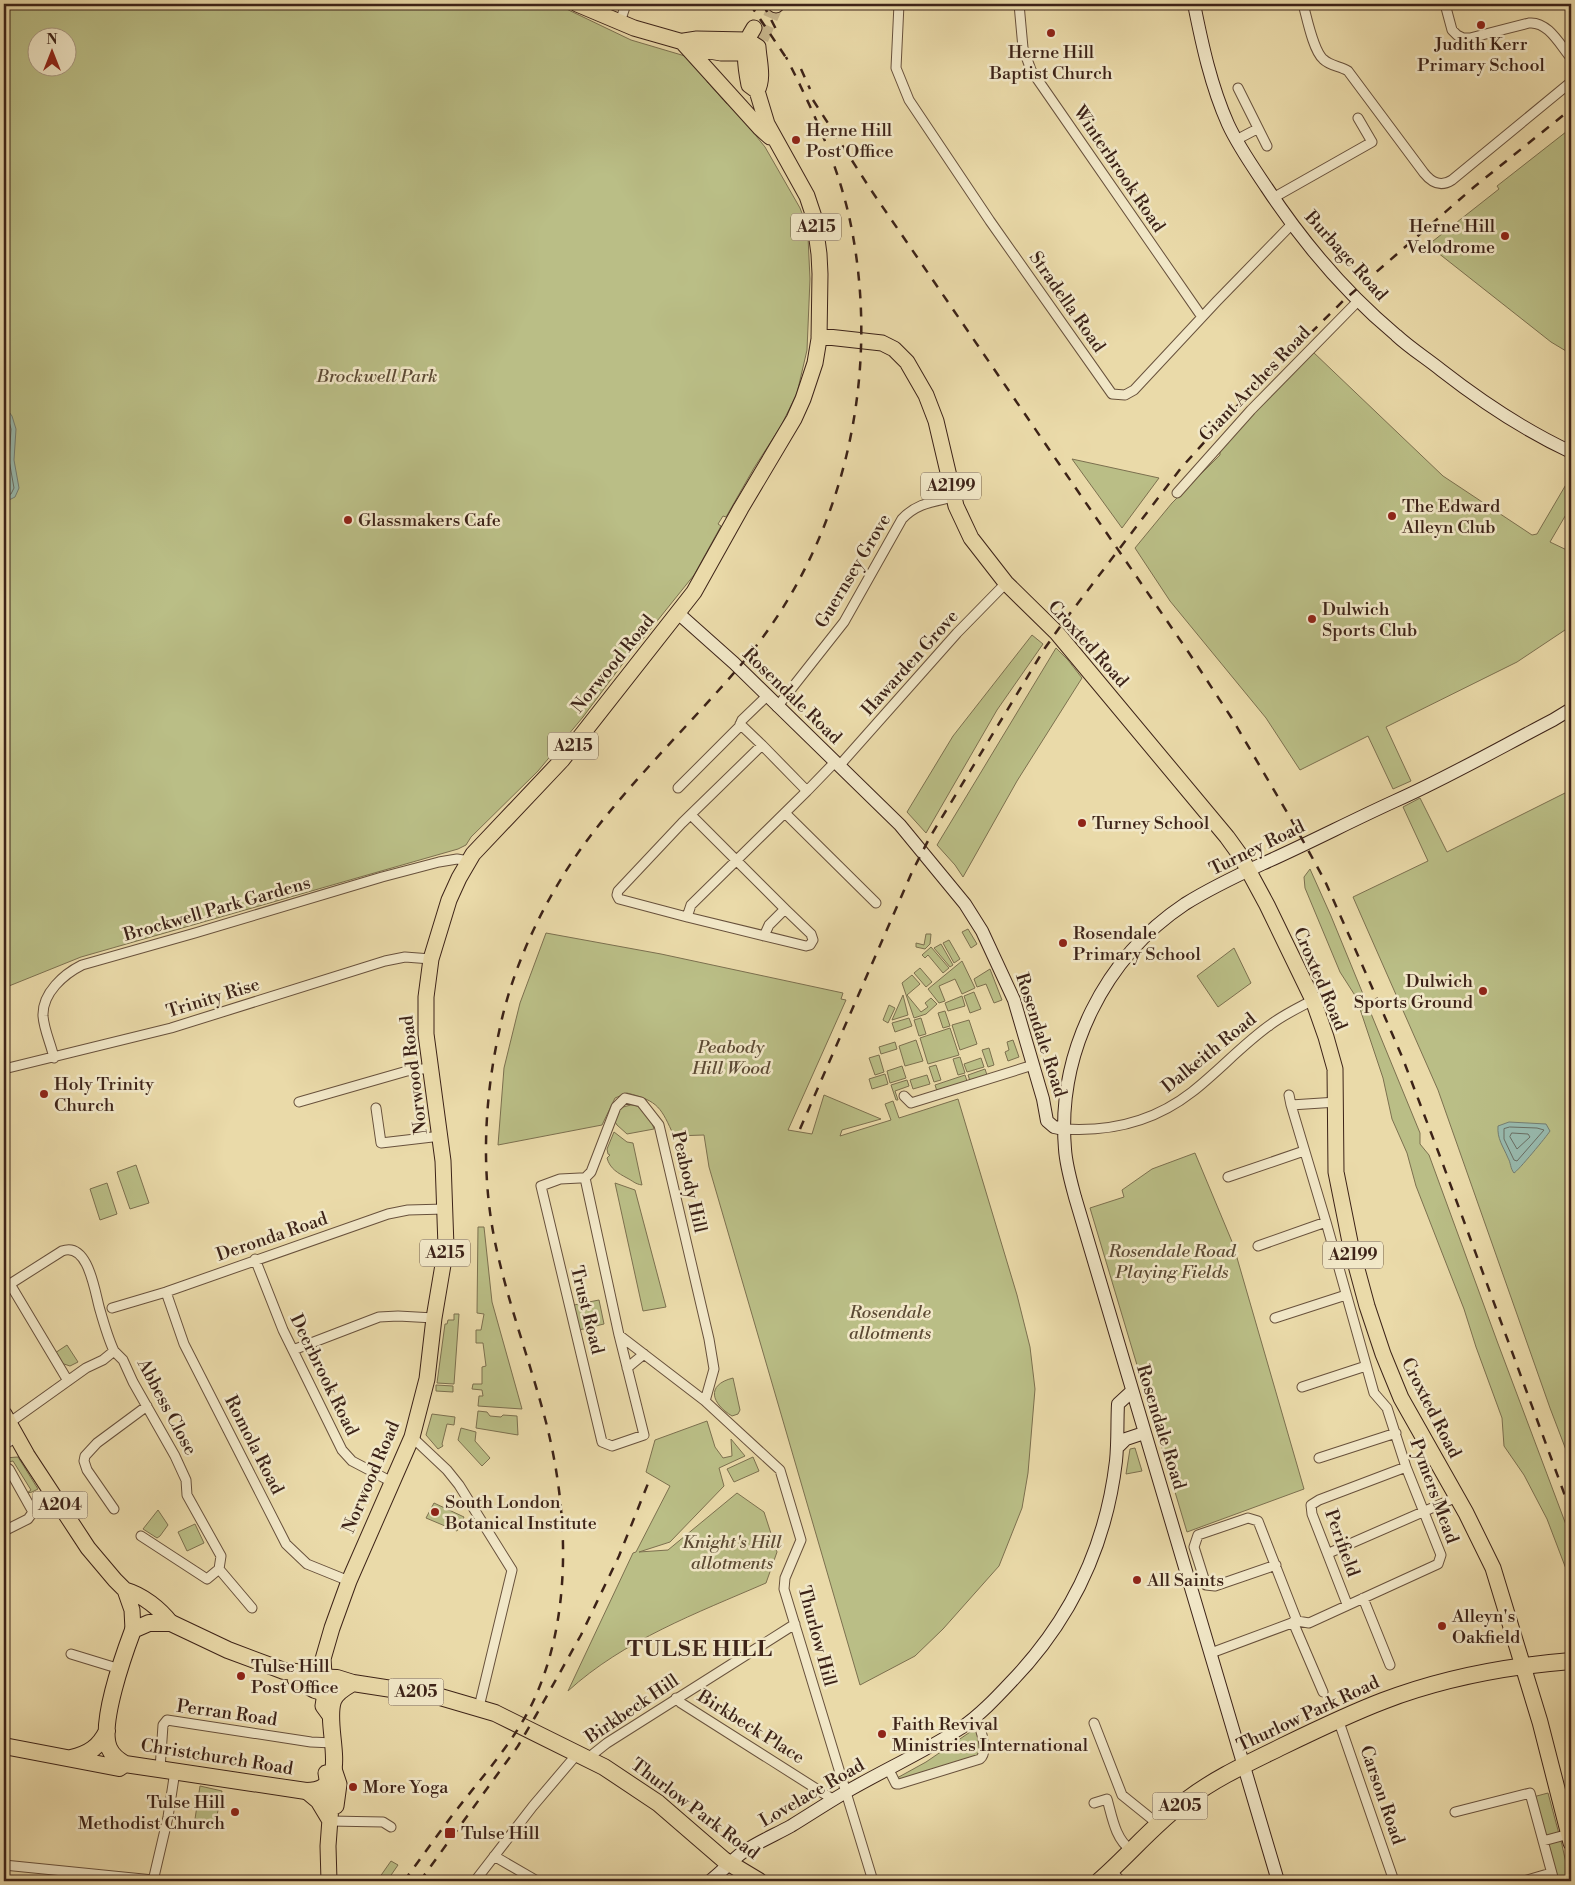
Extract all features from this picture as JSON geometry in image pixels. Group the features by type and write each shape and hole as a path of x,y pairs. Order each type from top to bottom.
{"highway":[{"name":"A205","path":"134,1630 149,1623 171,1623 228,1650 290,1671 301,1683 328,1697"},
{"path":"125,1764 112,1754 107,1742 107,1731 113,1695 134,1630"},
{"name":"Thurlow Park Road","path":"1110,1878 1131,1850 1187,1799 1226,1774 1338,1719 1429,1685 1522,1666 1571,1661"},
{"name":"Thurlow Park Road","path":"328,1697 342,1679 353,1683 437,1696 479,1707 510,1719 583,1756 658,1803 730,1864 759,1881"},
{"path":"328,1697 353,1683"},
{"name":"Norwood Road","path":"328,1697 334,1756 328,1784"},
{"path":"72,1758 91,1752 103,1739 107,1731"},
{"name":"Christchurch Road","path":"4,1746 119,1768 125,1764 306,1791 319,1790 328,1784"}],"main road":[{"path":"577,4 620,22 683,42 760,128 776,140"},
{"name":"Norwood Road","path":"328,1697 323,1659 332,1628 349,1581 412,1436 427,1379 434,1318 444,1265 445,1209 441,1136 426,1034 426,997 431,959 449,900 469,861 499,824 562,760 679,614 703,579 741,508 804,400 817,353 820,274 815,223 807,196 766,121 757,92 749,85 753,42 720,52 698,49 683,42"},
{"name":"Croxted Road","path":"819,336 882,343 894,349 907,362 926,395 936,421 953,497 966,531 1006,583 1057,633 1230,841 1249,870 1313,1000 1335,1068 1337,1102 1336,1172 1351,1247 1367,1306 1383,1354 1401,1398 1476,1532 1493,1568 1540,1722 1570,1839"},
{"name":"A204","path":"6,1418 10,1441 88,1548 125,1590 131,1605 134,1630"},
{"name":"A204","path":"125,1590 133,1592 147,1601 163,1613 171,1623"},
{"path":"290,1671 308,1669 323,1659"},
{"name":"Norwood Road","path":"329,1881 330,1821 336,1808 339,1784 334,1756"},
{"path":"328,1784 330,1821"},
{"path":"306,1791 318,1801 330,1821"}],"street":[{"path":"620,22 626,4"},
{"name":"Stradella Road","path":"899,4 896,68 909,100 990,221 1110,392 1116,396 1128,394 1134,390 1292,224"},
{"name":"Winterbrook Road","path":"1019,4 1023,48 1031,70 1202,317"},
{"name":"Burbage Road","path":"1194,4 1220,104 1236,140 1292,224 1359,300 1396,335 1506,418 1540,438 1571,452"},
{"path":"1303,4 1317,50 1322,58 1328,63 1343,68 1351,75 1424,174 1436,183 1444,184 1452,180 1571,82"},
{"path":"1445,4 1452,30 1460,37 1470,38 1529,23 1536,23 1549,31 1571,58"},
{"path":"1238,88 1267,146"},
{"path":"1273,198 1372,142 1358,118"},
{"path":"1236,140 1257,129"},
{"name":"Giant Arches Road","path":"1177,494 1251,410 1359,300"},
{"name":"Guernsey Grove","path":"777,707 844,622 902,519 921,504 953,497"},
{"name":"Hawarden Grove","path":"688,917 691,905 837,764 957,633 1006,583"},
{"name":"Rosendale Road","path":"679,614 900,825 960,897 976,920 1003,973 1014,1000 1044,1108 1064,1123 1065,1151 1074,1198 1278,1881"},
{"path":"678,788 767,696"},
{"name":"Turney Road","path":"1064,1123 1068,1082 1074,1056 1090,1016 1110,978 1125,958 1168,918 1203,894 1249,870 1407,796 1553,720 1571,708"},
{"path":"740,724 807,791"},
{"path":"691,815 812,936 812,944 806,946 620,900 617,895 618,891 691,815 762,745"},
{"path":"785,813 876,903"},
{"name":"Brockwell Park Gardens","path":"54,1058 43,1017 44,1009 50,993 65,974 82,965 195,934 376,879 439,862 457,859 469,861"},
{"path":"764,936 768,924 785,909"},
{"name":"Trinity Rise","path":"4,1069 171,1028 385,961 405,957 431,959"},
{"name":"Dalkeith Road","path":"1064,1123 1120,1126 1145,1120 1191,1093 1271,1024 1313,1000"},
{"path":"904,1096 911,1103 1033,1065"},
{"path":"299,1102 407,1071 430,1068"},
{"name":"Pymers Mead","path":"1288,1095 1374,1393 1387,1408 1406,1467 1441,1555 1438,1564 1362,1598"},
{"name":"Peabody Hill","path":"584,1178 590,1172 616,1107 625,1098 641,1102 659,1125 712,1355 714,1369 705,1401"},
{"path":"1291,1105 1337,1102"},
{"path":"376,1108 381,1143 441,1136"},
{"path":"1228,1177 1304,1151"},
{"path":"584,1178 627,1368 644,1354"},
{"name":"Trust Road","path":"584,1178 560,1179 541,1186 602,1442 612,1446 644,1435 627,1368"},
{"name":"Deronda Road","path":"112,1308 166,1292 255,1259 388,1214 408,1210 445,1209"},
{"path":"1258,1246 1326,1222"},
{"path":"68,1381 10,1284 62,1252 69,1250 75,1252 83,1258 88,1269 114,1351"},
{"name":"Deerbrook Road","path":"255,1259 271,1302 342,1450 352,1460 392,1482"},
{"name":"Romola Road","path":"166,1292 184,1344 286,1544 307,1564 349,1581"},
{"path":"1275,1318 1346,1294"},
{"path":"293,1350 379,1317 434,1318"},
{"path":"619,1335 705,1401"},
{"name":"Abbess Close","path":"6,1418 114,1351 123,1360 186,1480 187,1495 221,1556 219,1569"},
{"path":"1302,1387 1366,1366"},
{"name":"Lovelace Road","path":"710,1881 738,1855 960,1729 976,1716 1030,1662 1048,1640 1071,1604 1086,1572 1102,1527 1111,1489 1117,1448 1118,1404 1131,1392"},
{"name":"Thurlow Hill","path":"705,1401 780,1470 801,1540 785,1578 784,1589 872,1881"},
{"path":"114,1509 87,1470 84,1461 85,1456 97,1443 147,1406"},
{"path":"1117,1448 1126,1439 1144,1433"},
{"name":"Pymers Mead","path":"1319,1458 1396,1433"},
{"path":"412,1436 447,1470 459,1485 512,1570 479,1707"},
{"path":"4,1466 9,1469 33,1512 28,1519 4,1531"},
{"name":"Perifield","path":"1348,1604 1312,1514 1312,1505 1320,1500 1406,1467"},
{"path":"1329,1553 1457,1497"},
{"path":"1276,1565 1215,1586 1206,1585 1194,1546 1198,1535 1248,1518 1258,1520 1276,1565 1295,1621 1323,1692"},
{"path":"141,1536 206,1579 219,1569 252,1608"},
{"path":"1211,1653 1295,1621 1309,1622 1362,1598 1390,1665"},
{"name":"Birkbeck Hill","path":"474,1881 533,1806 583,1756 596,1750 795,1624"},
{"path":"71,1654 120,1669"},
{"name":"Birkbeck Place","path":"676,1698 834,1800"},
{"name":"Lovelace Road","path":"889,1770 896,1784 899,1784 980,1759 985,1750 976,1716"},
{"name":"Carson Road","path":"1338,1719 1394,1881"},
{"name":"Perran Road","path":"168,1770 163,1725 167,1720 311,1742 334,1756"},
{"path":"1094,1723 1122,1794 1158,1824"},
{"path":"4,1866 153,1881 166,1824 168,1770"},
{"path":"1455,1812 1530,1793 1552,1877 1524,1881"},
{"path":"1094,1803 1107,1799 1119,1836 1131,1850"},
{"path":"330,1821 383,1822 391,1827"},
{"path":"1543,1842 1570,1839"},
{"path":"494,1856 537,1881"}],"green space":[{"name":"Brockwell Park","path":"4,4 556,4 631,40 685,56 709,79 707,82 727,104 729,102 765,147 800,208 808,237 810,279 807,350 797,393 781,426 726,517 723,516 718,524 721,526 694,575 583,717 538,771 471,837 466,845 458,849 81,957 4,988"},
{"name":"Herne Hill Velodrome","path":"1571,128 1571,354 1551,342 1428,245 1499,189 1497,186"},
{"path":"1312,351 1443,476 1532,535 1537,534 1571,476 1571,506 1550,542 1571,552 1571,626 1517,662 1386,727 1411,781 1393,789 1368,736 1300,770 1266,718 1170,601 1135,548 1172,503 1220,455 1220,449"},
{"path":"1072,459 1159,478 1122,528"},
{"path":"1032,635 1043,644 997,710 926,833 907,812 953,736"},
{"path":"1056,648 1082,678 1017,781 963,877 937,845"},
{"name":"Dulwich Sports Ground","path":"1571,790 1571,1463 1438,1090 1353,897 1428,861 1403,807 1420,798 1447,852"},
{"path":"1310,869 1420,1133 1420,1144 1429,1155 1571,1538 1571,1582 1547,1519 1524,1475 1504,1446 1502,1418 1464,1309 1416,1186 1407,1153 1392,1119 1383,1078 1356,997 1340,972 1305,888 1304,877"},
{"path":"968,929 977,944 971,948 962,932"},
{"name":"Rosendale allotments","path":"546,933 661,954 843,993 841,999 846,1000 788,1130 812,1134 824,1095 881,1119 842,1130 840,1136 891,1120 885,1104 893,1101 899,1118 958,1099 1017,1295 1030,1347 1035,1389 1028,1473 1022,1508 999,1566 943,1629 915,1656 860,1685 709,1167 704,1135 674,1136 658,1107 646,1099 627,1093 615,1098 602,1125 498,1145 504,1068 520,1003"},
{"path":"926,934 931,934 930,944 925,949 916,947 916,943 924,945"},
{"path":"949,940 960,959 954,963 943,943"},
{"path":"941,944 953,965 950,967 934,948"},
{"path":"931,947 949,968 943,973 928,955 925,958 922,955"},
{"path":"1234,948 1251,983 1218,1007 1197,976"},
{"path":"962,961 975,988 962,994 955,979 939,986 945,1001 939,1003 928,989"},
{"path":"920,968 932,982 926,987 914,973"},
{"path":"990,969 1002,1000 994,1003 986,984 977,987 974,979"},
{"path":"912,975 920,984 907,995 921,1012 928,1007 925,1003 931,998 937,1004 926,1014 914,1018 902,983"},
{"path":"974,992 981,1009 970,1013 964,996"},
{"path":"903,995 908,1015 892,1020"},
{"path":"962,996 965,1006 948,1011 945,1003"},
{"path":"889,1005 895,1008 888,1023 883,1020"},
{"path":"945,1011 950,1026 943,1028 938,1013"},
{"path":"909,1018 912,1026 895,1032 892,1023"},
{"path":"921,1018 926,1034 919,1036 914,1020"},
{"path":"969,1020 977,1044 960,1050 952,1025"},
{"path":"950,1028 959,1055 928,1064 920,1038"},
{"path":"916,1040 923,1061 905,1066 899,1046"},
{"path":"1013,1040 1019,1057 1008,1061 1005,1052 1009,1050 1007,1042"},
{"path":"895,1042 897,1049 881,1054 879,1047"},
{"path":"989,1048 994,1065 988,1067 982,1050"},
{"path":"879,1055 884,1072 875,1075 869,1058"},
{"path":"960,1057 965,1073 958,1075 953,1059"},
{"path":"981,1058 984,1067 967,1072 964,1064"},
{"path":"936,1065 941,1080 934,1082 929,1067"},
{"path":"902,1066 906,1078 890,1083 887,1071"},
{"path":"985,1069 987,1075 970,1081 968,1075"},
{"path":"885,1074 888,1084 872,1089 869,1079"},
{"path":"927,1075 930,1084 913,1089 910,1080"},
{"path":"965,1075 967,1081 937,1091 935,1085"},
{"path":"907,1080 909,1086 895,1091 898,1100 896,1100 891,1085"},
{"path":"631,1105 640,1107 646,1112 654,1129 627,1134 617,1125 614,1120 619,1108"},
{"path":"614,1132 627,1142 633,1143 642,1185 612,1168 608,1162 607,1158 610,1155 607,1149"},
{"name":"Rosendale Road Playing Fields","path":"1195,1153 1233,1244 1304,1489 1187,1532 1090,1208 1124,1197 1122,1190 1152,1169"},
{"path":"136,1165 149,1203 130,1209 117,1172"},
{"path":"107,1183 117,1214 100,1220 90,1189"},
{"path":"615,1183 635,1190 666,1307 643,1311"},
{"path":"478,1227 484,1227 492,1302 522,1409 478,1406 479,1396 483,1396 482,1390 472,1389 473,1384 482,1384 482,1367 486,1366 483,1343 476,1343 476,1330 481,1330 484,1314 477,1313"},
{"path":"599,1300 604,1324 579,1330 574,1305"},
{"path":"454,1314 459,1314 454,1384 437,1383 445,1324 447,1324 448,1320 454,1320"},
{"path":"67,1345 78,1362 70,1366 61,1363 55,1353"},
{"path":"733,1378 740,1410 738,1414 732,1416 720,1406 714,1395 718,1385"},
{"path":"436,1385 453,1386 453,1392 436,1391"},
{"path":"478,1411 487,1412 490,1416 517,1416 518,1435 476,1428"},
{"path":"432,1414 455,1417 454,1425 447,1424 443,1446 438,1449 426,1435"},
{"name":"Knight's Hill allotments","path":"707,1421 715,1447 723,1458 732,1456 731,1439 745,1456 719,1468 724,1486 670,1542 639,1552 668,1550 737,1493 764,1512 777,1552 766,1583 688,1617 637,1642 590,1673 568,1691 633,1553 636,1552 670,1486 646,1472 655,1440"},
{"path":"461,1428 476,1432 475,1441 490,1458 482,1466 458,1440"},
{"path":"1135,1448 1142,1471 1126,1474 1130,1449"},
{"path":"18,1457 38,1489 27,1493 31,1490 13,1461 4,1463 4,1458"},
{"path":"753,1457 759,1471 734,1482 727,1469"},
{"path":"434,1503 464,1517 457,1531 426,1518"},
{"path":"158,1510 168,1525 157,1538 143,1529"},
{"path":"195,1524 204,1543 187,1551 178,1532"},
{"path":"976,1728 981,1751 977,1756 902,1779 897,1778 926,1762"},
{"path":"200,1786 222,1791 216,1820 195,1819"},
{"path":"1548,1793 1570,1881 1557,1881 1533,1797"},
{"path":"391,1861 398,1865 387,1881 377,1881"}],"water":[{"path":"4,405 12,416 16,429 14,460 19,488 15,497 7,501 4,500"},
{"path":"1509,1122 1546,1124 1550,1131 1514,1173 1498,1135 1498,1126"}],"tunnel":[{"path":"761,39 776,5"}],"railway":[{"path":"750,4 789,62"},
{"path":"763,4 779,35"},
{"path":"404,1881 501,1753 530,1709 548,1661 556,1629 561,1595 563,1561 562,1526 554,1459 541,1403 500,1265 488,1190 486,1137 490,1084 499,1032 512,984 541,914 580,850 619,801 745,660 780,612 809,561 831,507 848,450 858,392 861,333 858,274 849,216 830,155 814,115 786,57"},
{"path":"801,69 810,89"},
{"path":"813,100 871,190 1231,717 1325,881 1403,1059 1571,1512"},
{"path":"800,1129 912,872 930,837 1045,648 1062,624 1181,468 1238,405 1343,301 1474,187 1571,109"},
{"path":"420,1881 518,1746 535,1717 581,1635 619,1556 649,1481"}],"place":[{"name":"Judith Kerr Primary School","path":"1481,25"},
{"name":"Herne Hill Baptist Church","path":"1051,33"},
{"name":"Herne Hill Post Office","path":"796,140"},
{"name":"Herne Hill Velodrome","path":"1505,236"},
{"name":"The Edward Alleyn Club","path":"1392,516"},
{"name":"Glassmakers Cafe","path":"348,520"},
{"name":"Dulwich Sports Club","path":"1312,619"},
{"name":"Turney School","path":"1082,823"},
{"name":"Rosendale Primary School","path":"1063,943"},
{"name":"Dulwich Sports Ground","path":"1483,991"},
{"name":"Holy Trinity Church","path":"44,1094"},
{"name":"South London Botanical Institute","path":"435,1512"},
{"name":"All Saints","path":"1137,1580"},
{"name":"Alleyn's Oakfield","path":"1442,1626"},
{"name":"Tulse Hill Post Office","path":"241,1676"},
{"name":"Faith Revival Ministries International","path":"882,1734"},
{"name":"More Yoga","path":"353,1787"},
{"name":"Tulse Hill Methodist Church","path":"235,1812"},
{"name":"Tulse Hill","path":"450,1833"}],"district":[{"name":"TULSE HILL","path":"700,1649"}],"park label":[{"name":"Peabody Hill Wood","path":"731,1057"}]}
